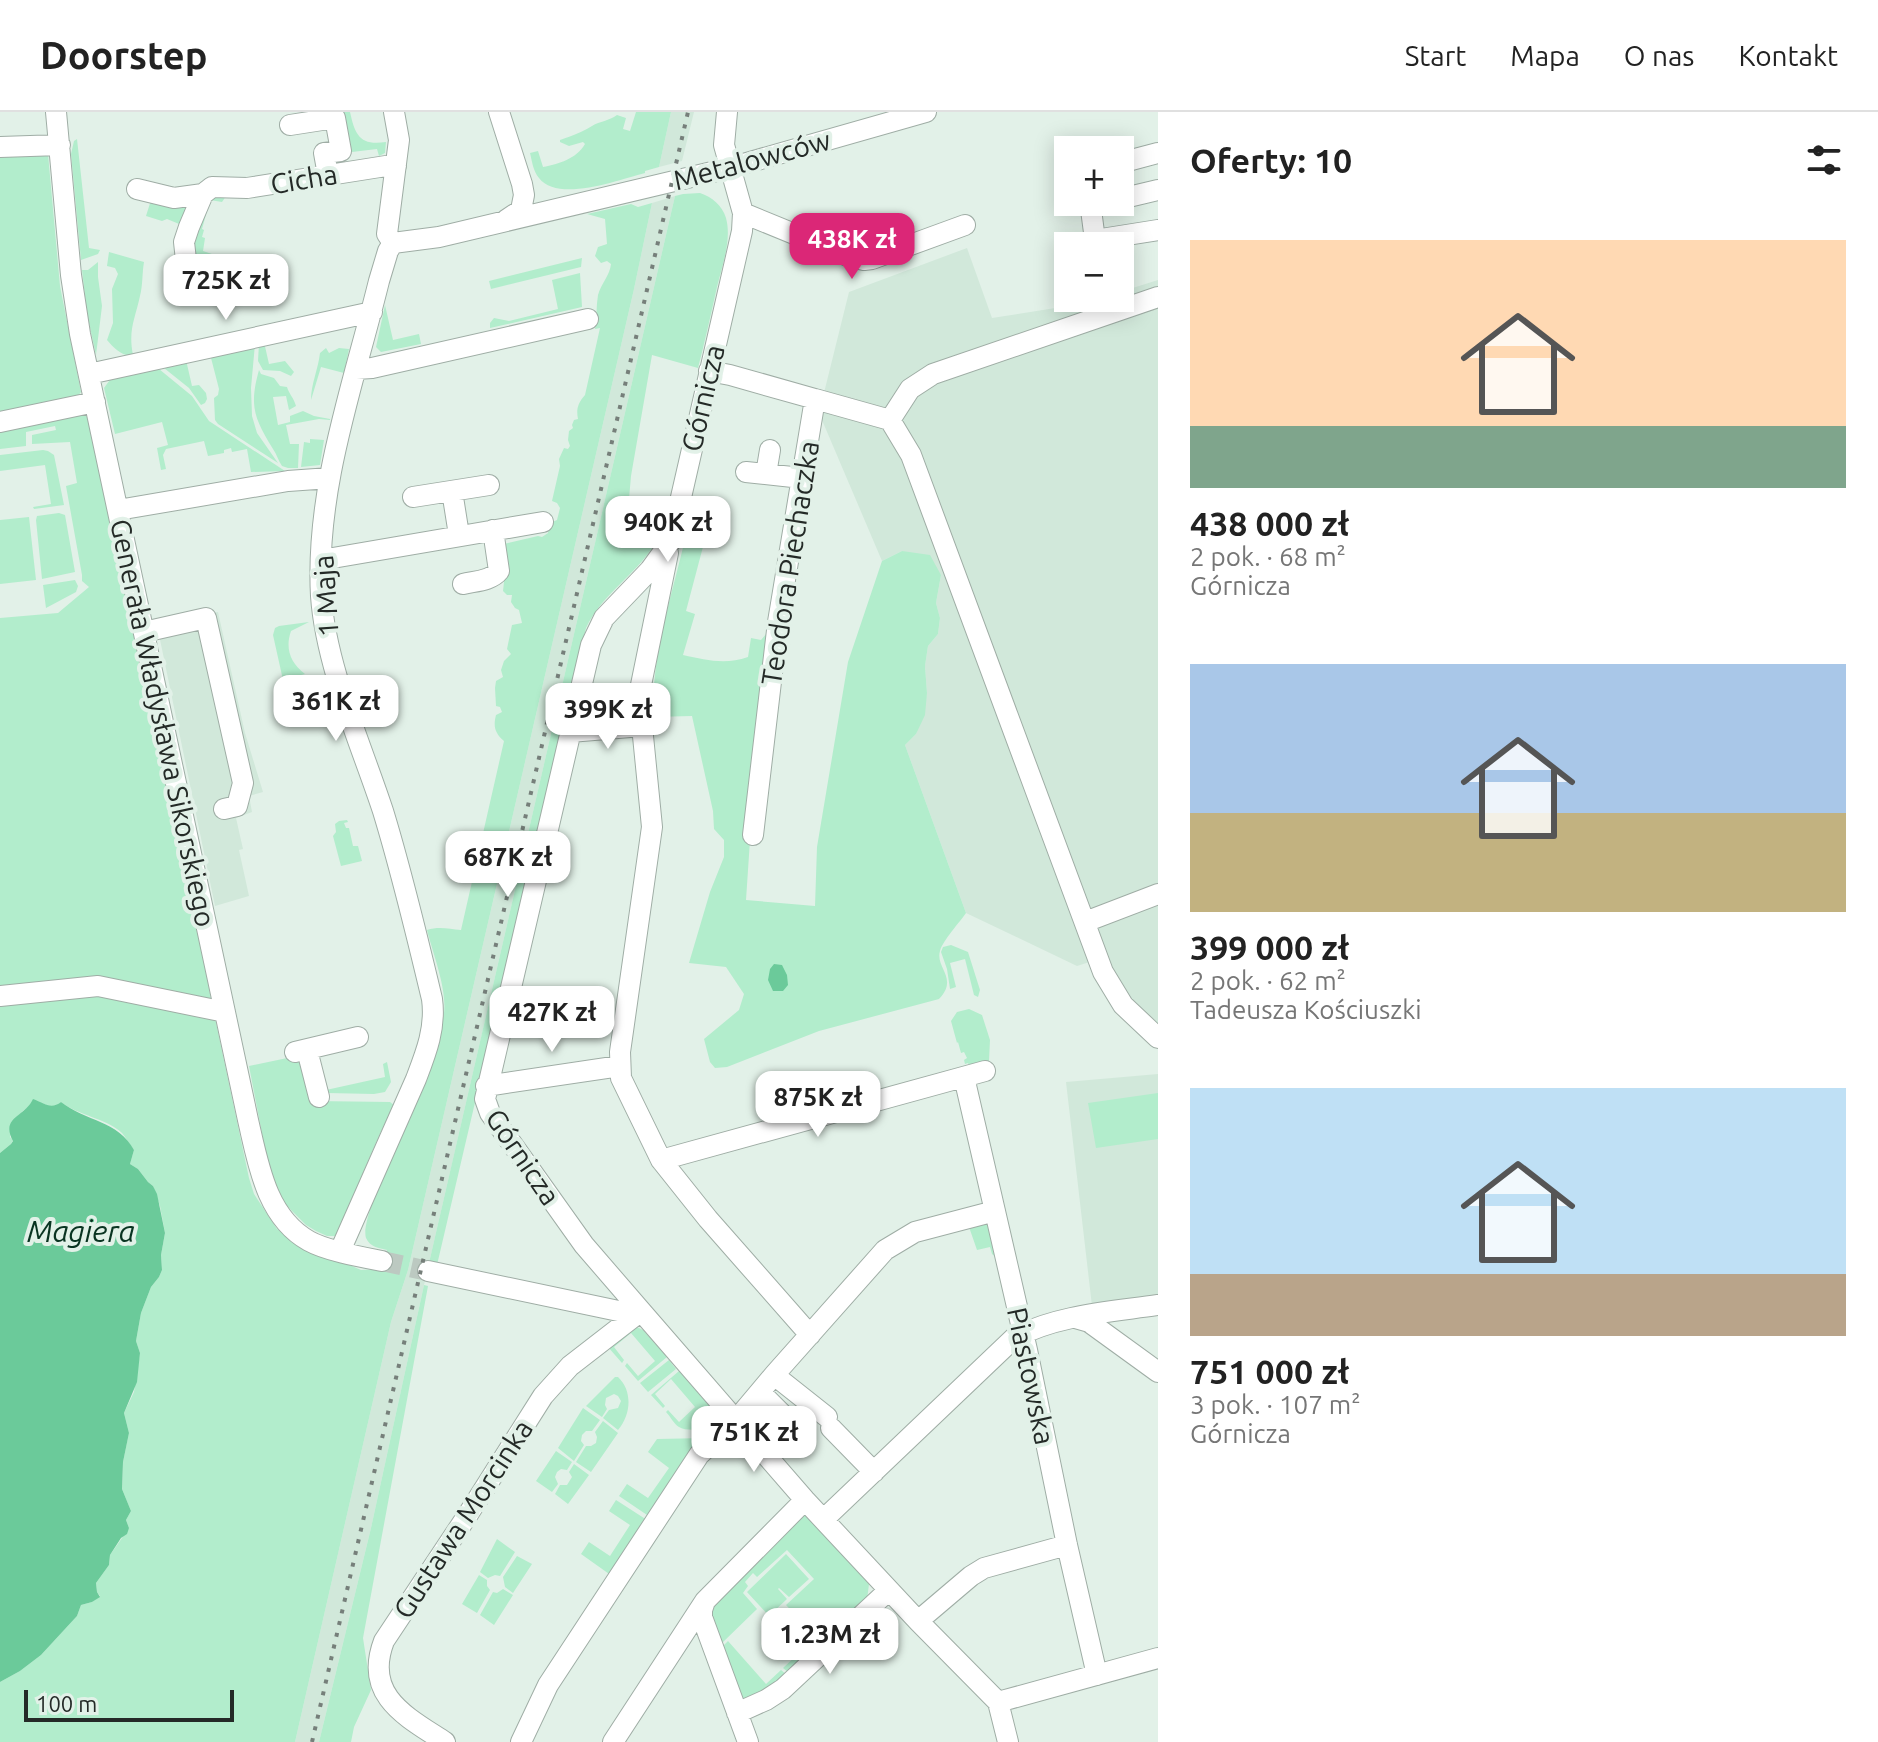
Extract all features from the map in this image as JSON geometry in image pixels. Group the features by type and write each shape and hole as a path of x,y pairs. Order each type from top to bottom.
{"street":[{"name":"Generała Władysława Sikorskiego","path":"56,112 74,295 89,374 256,1154 268,1193 282,1216 302,1235 310,1241 340,1251 382,1261"},
{"name":"1 Maja","path":"340,1251 421,1067 434,1017 389,832 330,651 322,604 321,560 330,478 356,369 388,251 393,243 387,234 399,140 394,112"},
{"path":"499,112 524,195 521,210 503,222"},
{"name":"Górnicza","path":"727,112 724,145 743,213 742,231 671,541 604,618 586,660 485,1099 490,1113 584,1245 641,1311 730,1425 998,1702"},
{"name":"Metalowców","path":"393,243 439,237 729,168 926,112"},
{"path":"290,125 335,118 341,151 324,153 328,175"},
{"path":"0,147 60,145"},
{"path":"1134,159 1158,153"},
{"name":"Cicha","path":"137,189 174,198 396,166"},
{"name":"Metalowców","path":"522,184 543,199 577,204"},
{"path":"1134,196 1158,190"},
{"path":"186,260 186,234 208,191"},
{"path":"743,213 864,260 965,225"},
{"path":"1095,216 1095,240 1158,230"},
{"path":"890,420 910,389 933,374 1158,297"},
{"path":"89,374 372,312"},
{"path":"356,369 588,319"},
{"path":"709,371 890,420 911,455 1103,972 1117,998 1158,1038"},
{"name":"Teodora Piechaczka","path":"753,835 778,622 815,399"},
{"path":"0,422 95,402"},
{"path":"770,450 756,473 802,478"},
{"path":"118,510 288,481 330,478"},
{"path":"413,497 489,485"},
{"path":"452,491 459,535"},
{"path":"321,560 543,522"},
{"path":"463,584 497,575 493,530"},
{"path":"671,541 641,685 652,827 620,1052 621,1078 661,1160 708,1219 810,1335"},
{"path":"641,579 653,581 659,594"},
{"path":"144,632 206,618 243,783 237,806 224,809"},
{"path":"570,732 642,726"},
{"path":"1085,922 1158,894"},
{"path":"0,996 98,986 225,1012"},
{"path":"319,1097 301,1051 358,1037"},
{"path":"486,1086 620,1066"},
{"path":"661,1160 985,1071"},
{"name":"Piastowska","path":"964,1077 1097,1675"},
{"path":"521,1742 548,1685 699,1455 760,1392 878,1256 915,1232 995,1211"},
{"path":"428,1271 628,1313 641,1311"},
{"path":"824,1519 1014,1338 1074,1318 1158,1305"},
{"name":"Gustawa Morcinka","path":"445,1742 400,1712 387,1697 379,1665 384,1641 543,1396 570,1366 641,1311"},
{"path":"1074,1318 1089,1322 1158,1372"},
{"path":"774,1375 829,1422 874,1472"},
{"path":"760,1392 785,1417"},
{"path":"613,1742 705,1601 805,1500"},
{"path":"918,1621 984,1568 1067,1545"},
{"path":"737,1713 775,1696 889,1590"},
{"path":"705,1601 702,1617 748,1742"},
{"path":"1008,1742 998,1702 1158,1658"}],"shaded area":[{"path":"344,112 350,112 360,137 370,142 386,142 385,153 379,156 377,149 352,152"},
{"path":"636,112 671,112 659,167 605,184 574,189 548,185 537,175 530,153 538,151 543,167 561,162 577,154 585,144 569,146 560,140 617,115 626,118 623,129 630,131"},
{"path":"671,112 694,112 682,161 659,167"},
{"path":"77,139 89,248 100,250 98,254 81,260 71,154"},
{"path":"0,152 48,154 60,286 81,392 77,397 0,413"},
{"path":"229,192 222,202 210,200 202,229 202,237 205,238 203,251 218,256 224,276 222,292 208,300 202,290 216,286 213,275 207,276 203,261 190,264 202,202"},
{"path":"700,193 722,209 728,226 726,253 703,348 698,368 652,355 631,476 627,522 635,531 659,536 642,561 602,603 586,628 437,1265 429,1263 675,196"},
{"path":"675,196 371,1528 319,1742 295,1742 391,1322 408,1270 652,203"},
{"path":"152,197 195,199 184,226 167,219 162,221 146,216"},
{"path":"652,203 408,1270 391,1322 295,1742 0,1742 0,1682 41,1655 77,1616 81,1605 100,1596 96,1583 109,1565 110,1555 129,1528 126,1520 131,1511 122,1489 129,1433 124,1413 134,1392 140,1353 136,1341 141,1313 151,1287 162,1270 165,1233 153,1186 130,1164 134,1150 124,1135 108,1124 61,1102 52,1106 42,1103 20,1114 12,1129 11,1144 0,1153 0,618 58,613 89,587 82,581 66,486 77,483 70,442 32,444 32,435 56,430 55,426 26,432 26,446 0,449 0,430 86,413 125,575 254,1194 277,1229 361,1270 382,1269 387,1250 375,1247 368,1241 366,1225 382,1175 431,1060 444,1013 442,982 427,930 461,930 504,741 495,726 496,715 502,712 496,706 496,681 503,677 501,670 504,661 511,654 507,649 512,625 522,623 519,610 511,602 512,595 503,591 507,555 504,544 542,537 548,533 550,523 557,520 560,508 552,501 559,459 564,448 570,446 569,431 573,428 574,420 578,419 578,406 585,395 600,328 595,329 598,295 611,264 607,261 601,263 595,256 598,247 607,244 605,219 587,214 631,204 638,207"},
{"path":"967,248 992,318 1054,308 1054,312 1134,312 1134,288 1158,280 1158,1026 1145,1016 1115,978 1105,957 1077,966 966,913 905,745 916,734 927,693 925,666 928,646 938,634 940,618 936,603 941,575 902,551 882,561 819,413 849,292"},
{"path":"109,252 144,262 132,331 133,355 115,349 107,340 113,323 112,289 118,274 115,268 107,266"},
{"path":"582,258 581,267 491,289 489,281"},
{"path":"98,262 102,306 96,355 82,270 88,270"},
{"path":"580,273 582,307 490,328 494,318 509,321 558,309 552,280"},
{"path":"385,305 393,340 419,334 421,344 381,352 376,347"},
{"path":"264,342 269,364 285,361 294,372 291,376 280,371 263,370 258,361 259,343"},
{"path":"255,344 252,416 257,433 278,463 215,420 214,398 219,389 210,354"},
{"path":"326,348 329,353 339,348 349,349 344,373 321,367 311,400 320,353"},
{"path":"186,360 192,386 199,385 206,393 207,399 201,405 189,388 164,368"},
{"path":"159,369 192,396 209,421 285,471 251,472 247,449 232,452 231,448 224,450 224,453 208,456 204,441 166,449 163,455 166,469 161,470 157,448 168,445 162,422 115,434 104,388 112,377"},
{"path":"259,370 261,374 274,378 280,386 287,387 295,403 296,406 289,410 286,396 273,397 278,425 290,422 290,416 303,411 330,419 286,425 290,444 299,444 298,468 282,466 261,429 254,403"},
{"path":"310,439 324,440 320,465 301,467 304,442 310,443"},
{"path":"43,450 54,455 64,505 34,509 51,504 45,465 0,471 0,455"},
{"path":"65,515 75,572 42,579 37,516"},
{"path":"29,517 36,580 0,584 0,520"},
{"path":"685,539 704,543 686,611 695,614 683,655 723,661 748,657 751,638 761,640 775,624 746,900 815,906 817,847 848,662 882,561 902,551 930,555 941,575 936,603 940,618 938,634 928,646 925,715 916,734 905,745 966,913 940,951 947,985 939,999 819,1031 727,1067 715,1068 710,1062 704,1039 739,1010 744,994 726,967 689,963 724,857 724,840 714,829 713,811 692,716 654,717 655,672"},
{"path":"75,580 78,586 76,592 46,608 43,585"},
{"path":"218,612 245,733 263,792 249,796 252,812 236,818 249,896 215,906 157,625"},
{"path":"309,622 291,631 289,643 292,660 305,674 283,680 273,635 275,628"},
{"path":"347,820 344,823 349,828 353,846 358,846 362,861 341,866 333,836 335,824"},
{"path":"951,945 968,952 980,990 978,997 974,995 965,959 950,963 956,987 950,989 941,952 943,947"},
{"path":"969,1009 982,1015 990,1040 989,1061 969,1065 965,1064 967,1058 964,1052 961,1053 951,1021 957,1012"},
{"path":"299,1057 313,1101 390,1102 394,1105 345,1214 340,1236 327,1236 306,1225 283,1202 270,1175 249,1066"},
{"path":"387,1062 391,1082 385,1092 327,1093 326,1090 385,1077 383,1064"},
{"path":"1158,1074 1158,1296 1092,1306 1066,1082"},
{"path":"1158,1093 1158,1139 1096,1148 1088,1103"},
{"path":"988,1224 997,1258 990,1247 977,1250 969,1227"},
{"path":"424,1285 428,1286 363,1638 371,1690 354,1727 351,1742 319,1742 371,1528"},
{"path":"637,1327 667,1357 638,1381 625,1366 627,1363 638,1376 655,1361 631,1333 614,1347 624,1360 622,1363 608,1347 631,1328"},
{"path":"669,1360 676,1369 648,1392 640,1383"},
{"path":"679,1371 725,1424 695,1430 683,1429 675,1424 666,1412 668,1410 679,1422 695,1407 671,1379 655,1394 665,1406 663,1408 651,1395"},
{"path":"615,1377 623,1383 628,1396 626,1417 618,1430 603,1418 609,1410 618,1408 621,1401 618,1396 614,1394 606,1398 607,1409 602,1417 586,1406"},
{"path":"583,1408 600,1420 592,1431 582,1435 584,1445 574,1461 558,1448"},
{"path":"603,1421 618,1433 591,1472 576,1462 586,1446 596,1443 595,1432"},
{"path":"706,1438 650,1517 619,1496 627,1484 648,1498 669,1468 648,1452 657,1439"},
{"path":"556,1451 572,1462 567,1470 557,1472 555,1477 558,1484 552,1492 536,1481"},
{"path":"574,1464 589,1475 568,1504 555,1494 560,1485 567,1485"},
{"path":"616,1500 647,1520 612,1576 581,1554 589,1542 610,1556 630,1525 609,1511"},
{"path":"805,1514 869,1584 867,1600 789,1673 783,1668 816,1637 786,1605 814,1579 787,1550 757,1577 753,1573 745,1582 748,1586 743,1593 757,1609 721,1644 710,1610"},
{"path":"497,1539 515,1552 500,1576 488,1578 480,1572"},
{"path":"786,1554 809,1579 789,1597 779,1588 787,1599 769,1616 747,1592"},
{"path":"517,1556 532,1564 513,1593 505,1587 503,1577"},
{"path":"479,1575 487,1580 490,1590 477,1613 462,1604"},
{"path":"503,1589 513,1595 494,1625 480,1615 493,1592"},
{"path":"728,1641 766,1684 781,1670 787,1675 771,1690 743,1701 722,1647"}],"water":[{"path":"774,964 782,965 787,975 788,985 783,991 773,991 768,980"},
{"name":"Magiera","path":"33,1099 51,1106 61,1102 111,1127 128,1140 134,1150 130,1164 153,1186 165,1233 162,1270 151,1287 141,1313 136,1341 140,1353 137,1382 124,1413 129,1433 122,1489 131,1511 126,1520 129,1528 127,1534 110,1555 109,1565 96,1583 100,1597 81,1605 77,1616 41,1655 0,1682 0,1153 13,1141 10,1133 12,1122"}],"tunnel":[{"path":"382,1261 428,1271"}],"railway":[{"path":"312,1742 688,112"}]}
